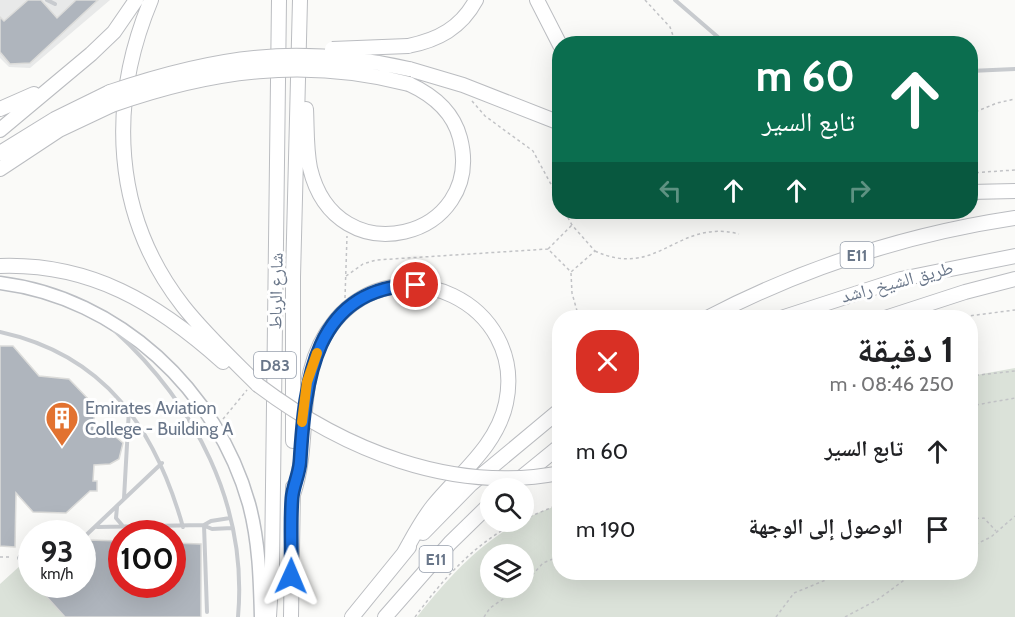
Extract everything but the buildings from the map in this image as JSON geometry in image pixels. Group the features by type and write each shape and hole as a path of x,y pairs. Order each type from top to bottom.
{"highway":[{"path":"0,130 114,32 136,0"},
{"path":"151,0 131,55 123,103 122,138 125,174 134,209 150,251 182,305 253,387"},
{"name":"شارع الرباط","path":"268,617 272,567 279,0"},
{"name":"شارع الرباط","path":"291,617 293,277 300,0"},
{"path":"264,56 300,48 408,46 443,35 458,24 476,0"},
{"path":"537,0 555,36"},
{"path":"0,153 63,114 111,99 198,78 266,70 335,70 408,84 440,103 454,123 463,158 455,191 435,217 407,232 374,234 347,224 328,206 313,177 308,156 304,75 299,53"},
{"path":"0,169 111,99 174,71 230,59 264,56 337,57 409,69 464,85 552,120"},
{"path":"0,109 55,84"},
{"path":"978,192 1015,190"},
{"name":"طريق الشيخ راشد","path":"723,310 756,293 841,260 949,230 1015,218"},
{"name":"طريق الشيخ راشد","path":"806,310 901,279 1015,256"},
{"path":"0,266 64,271 115,287 162,311 253,387 327,430 378,454 412,465 482,477 552,474"},
{"path":"909,310 964,292 1015,279"},
{"path":"292,495 300,465 307,382 326,334 345,310 370,293 393,287 416,285 446,292 472,307 493,330 505,359 508,374 506,405 494,434 475,460 431,508 404,553"},
{"name":"E11","path":"352,617 404,553 471,484 552,417"},
{"path":"521,478 552,452"},
{"name":"E11","path":"385,617 442,551 480,514"}],"main road":[{"path":"0,283 36,290 98,315 153,351 198,399 217,426 230,451 249,504 259,560 261,617"}],"lane":[{"path":"47,0 55,4"},
{"path":"675,0 717,36"},
{"path":"978,71 1015,69"},
{"path":"98,315 151,367 187,414 210,456 223,489 238,556 238,617"},
{"path":"0,332 43,344 63,354 98,378 129,409 162,463 181,520"},
{"path":"124,499 129,409"},
{"path":"97,527 162,463"},
{"path":"117,506 116,518 118,520"},
{"path":"186,527 204,525 210,521 230,518"},
{"path":"204,525 212,529 232,528"},
{"path":"204,525 207,612"},
{"path":"97,527 108,527"}],"path":[{"path":"645,0 663,18 672,36"},
{"path":"464,85 470,99 485,116 533,151 552,186"},
{"path":"978,111 1015,99"},
{"path":"978,172 1015,170"},
{"path":"569,219 595,251 613,257 640,258 656,255 693,234 720,231 739,234"},
{"path":"345,310 347,224"},
{"path":"346,276 376,260 548,249 572,225"},
{"path":"548,249 571,272 572,293 577,310"},
{"path":"571,272 595,251"},
{"path":"978,315 1015,310"},
{"path":"978,375 1015,371"},
{"path":"229,412 253,387"},
{"path":"978,405 1015,398"},
{"path":"534,515 552,507"},
{"path":"978,542 997,531 1015,516"},
{"path":"978,518 984,518 997,531"},
{"path":"415,617 440,583 479,545 500,532"},
{"path":"0,557 18,558"},
{"path":"534,573 543,563 552,559"},
{"path":"776,617 794,593 826,580"},
{"path":"845,617 877,600 904,580"},
{"path":"484,617 490,608 504,598"}],"shaded area":[{"path":"0,0 110,0 30,68 9,67 0,58"},
{"path":"1015,368 1015,617 417,617 447,581 480,549 480,598 534,598 534,544 487,544 503,532 534,532 534,515 552,508 552,580 978,580 978,375"},
{"path":"18,568 18,598 53,598 70,617 0,617 0,584"}],"slow traffic":[{"path":"302,422 307,382 317,353"}],"place":[{"name":"Emirates Aviation College - Building A","path":"62,447"}],"route":[{"path":"291,576 292,495 300,465 304,400 312,364 326,334 345,310 370,293 400,285 416,285"}]}
